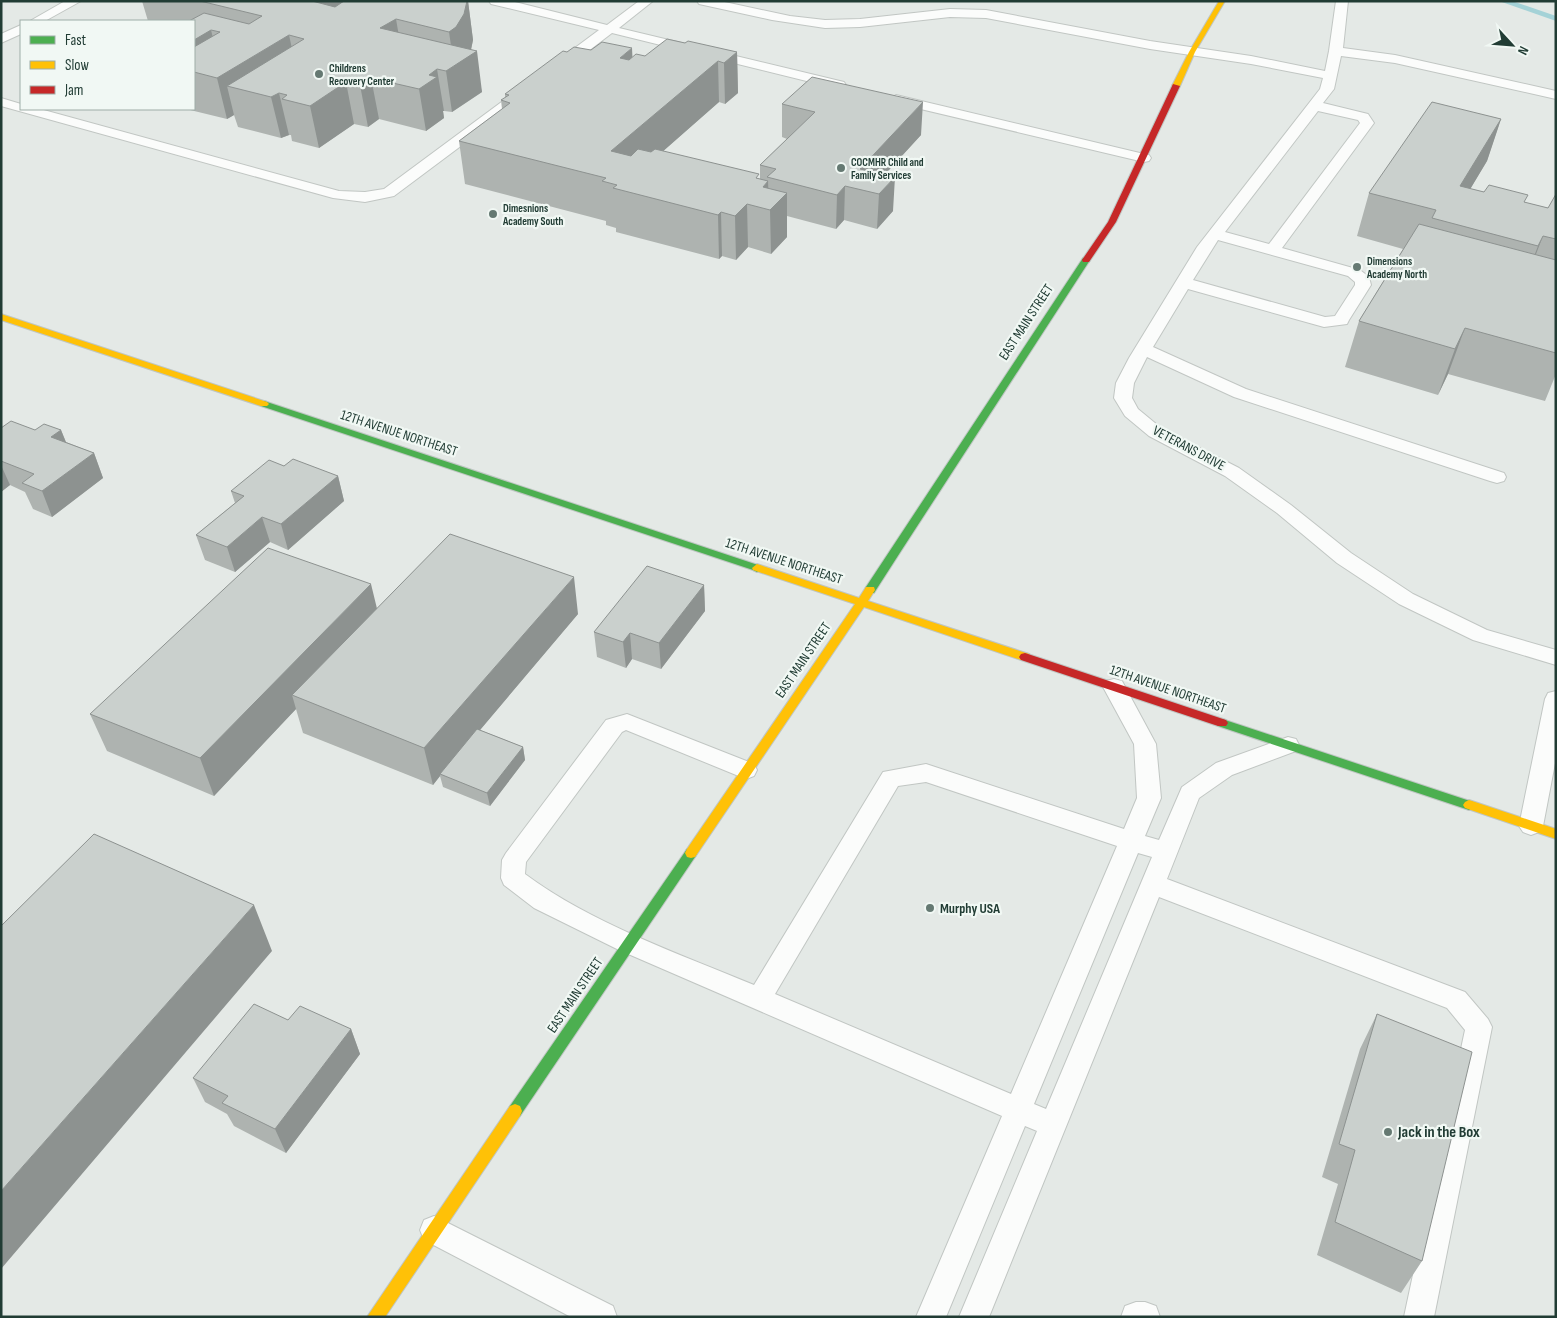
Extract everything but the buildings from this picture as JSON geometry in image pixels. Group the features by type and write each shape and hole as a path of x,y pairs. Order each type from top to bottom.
{"street":[{"name":"EAST MAIN STREET","path":"375,1317 860,602 918,520 1043,322 1112,222 1144,158 1192,52 1222,1"},
{"name":"12TH AVENUE NORTHEAST","path":"1,317 1556,834"}],"lane":[{"path":"38,20 75,1"},
{"path":"495,1 610,28 661,43 852,88"},
{"path":"550,73 647,1"},
{"path":"704,1 789,18 831,24 864,22 941,12 967,12 1192,52 1251,60 1330,76"},
{"name":"VETERANS DRIVE","path":"1342,1 1336,51 1327,89 1316,106 1214,234 1143,349 1125,384 1123,398 1131,412 1155,432 1232,472 1284,509 1344,558 1406,599 1480,635 1556,658"},
{"path":"1,39 20,30"},
{"path":"1336,51 1395,59 1556,95"},
{"path":"30,110 338,195 365,197 389,193 534,85"},
{"path":"880,95 1144,158"},
{"path":"1,102 20,107"},
{"path":"1272,250 1367,123 1363,117 1316,106"},
{"path":"1183,282 1324,322 1341,320 1363,286 1364,280 1354,273 1214,234"},
{"path":"1143,349 1240,393 1496,477"},
{"path":"931,1317 1149,798 1145,744 1114,687"},
{"path":"1531,826 1556,699"},
{"path":"746,770 626,722 614,726 514,860 513,878 543,900 628,943 1053,1125"},
{"path":"980,1315 1053,1125 1190,793 1224,769 1288,745"},
{"path":"759,999 891,778 926,773 1165,852"},
{"path":"1152,884 1456,1000 1480,1027 1419,1317"},
{"path":"434,1230 602,1317"}],"waterway":[{"path":"1503,1 1556,19"}],"traffic: fast":[{"path":"870,590 1086,260"},
{"path":"264,404 757,568"},
{"path":"1222,723 1469,805"},
{"path":"515,1111 691,853"}],"traffic: slow":[{"path":"1176,86 1192,52 1222,1"},
{"path":"1,317 264,404"},
{"path":"757,568 1025,657"},
{"path":"691,853 870,590"},
{"path":"1469,805 1556,834"},
{"path":"375,1317 515,1111"}],"traffic: jam":[{"path":"1086,260 1112,222 1176,86"},
{"path":"1025,657 1222,723"}],"place":[{"name":"Childrens Recovery Center","path":"319,74"},
{"name":"COCMHR Child and Family Services","path":"841,168"},
{"name":"Dimesnions Academy South","path":"493,214"},
{"name":"Dimensions Academy North","path":"1357,267"},
{"name":"Murphy USA","path":"930,908"},
{"name":"Jack in the Box","path":"1388,1132"}]}
